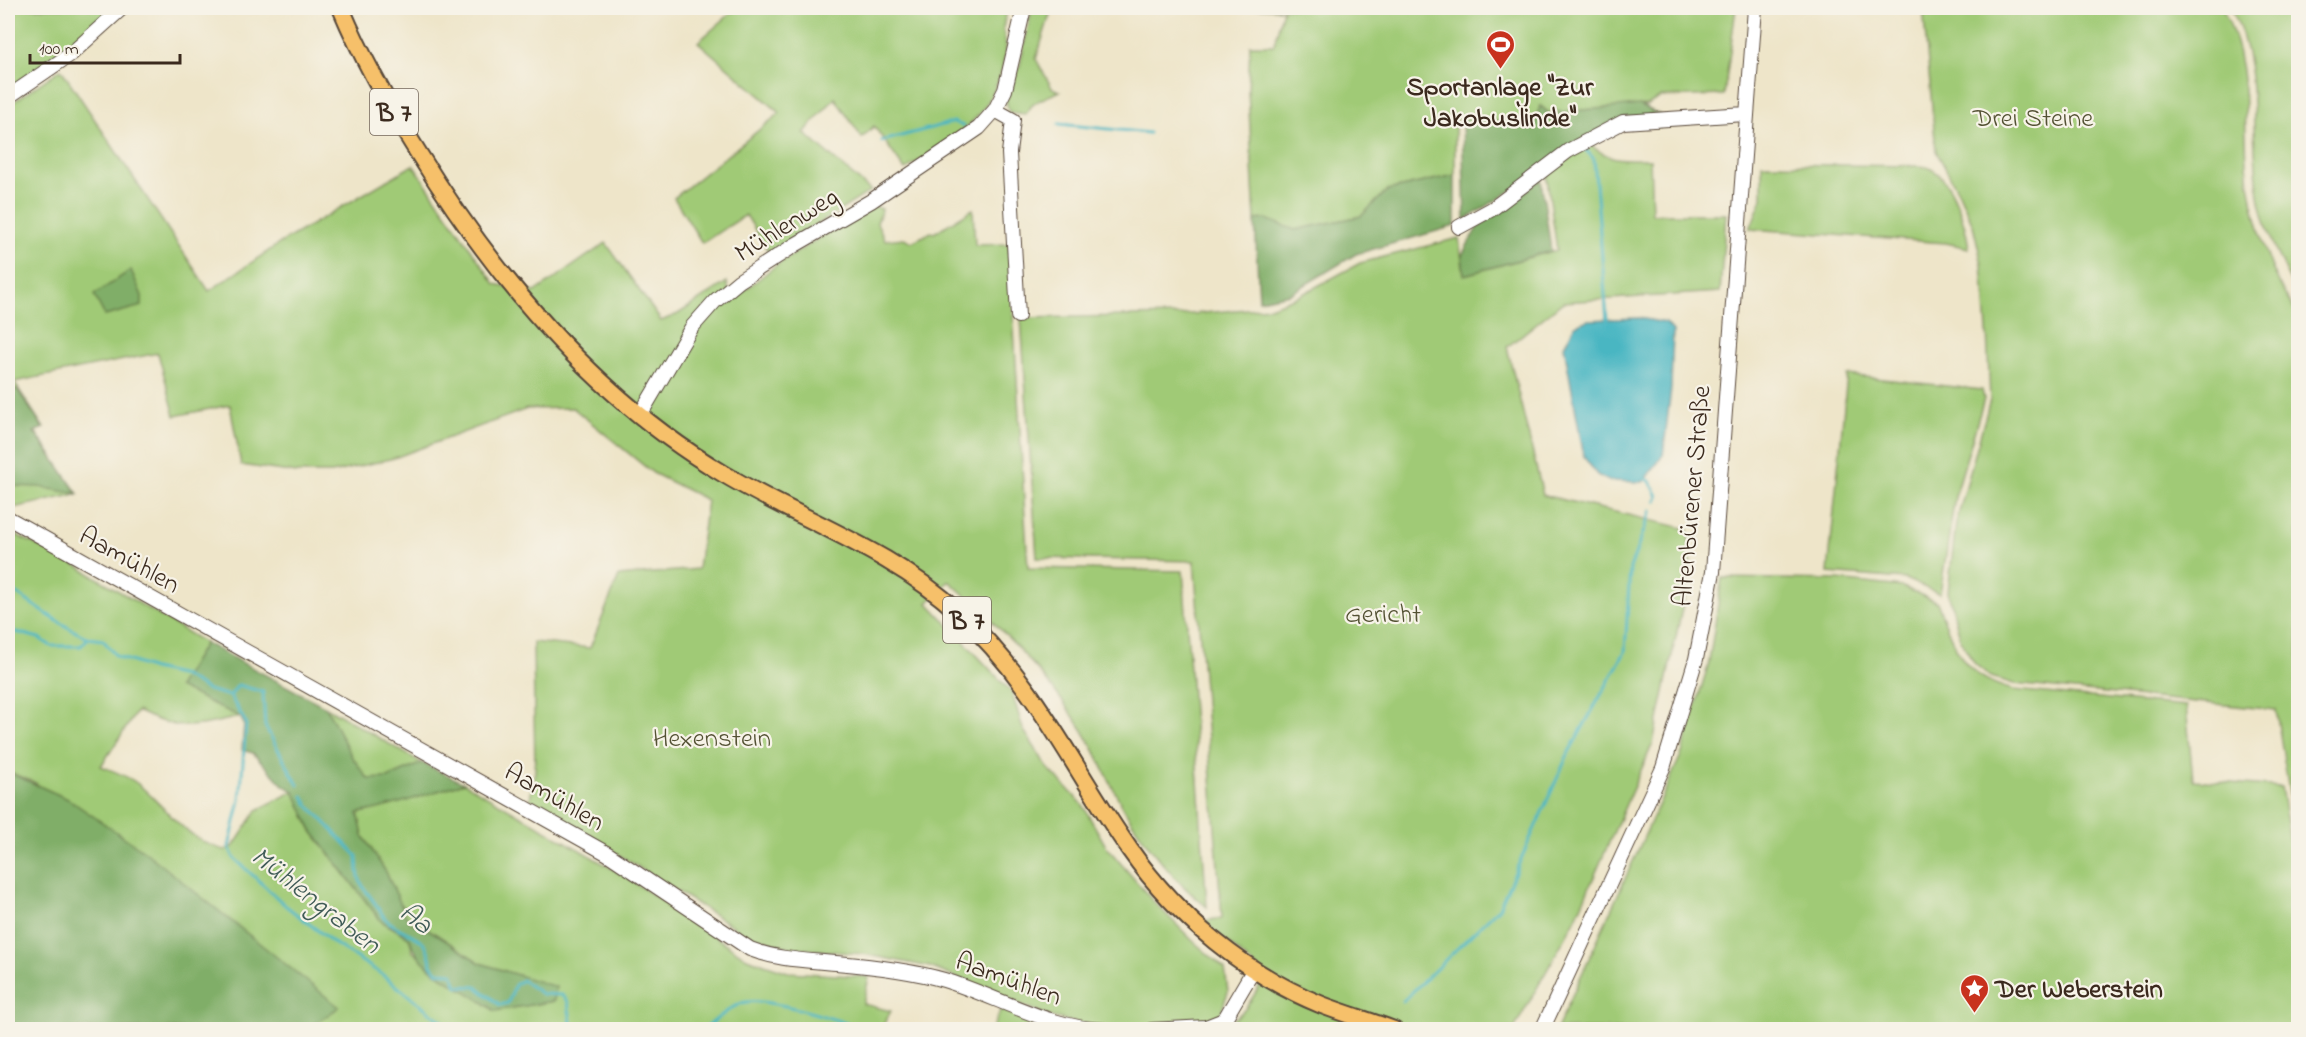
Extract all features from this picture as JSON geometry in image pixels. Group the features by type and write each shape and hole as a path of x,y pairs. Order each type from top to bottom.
{"main road":[{"name":"B 7","path":"341,8 399,122 454,212 536,315 578,362 640,415 714,468 874,553 926,586 955,608 1020,677 1131,850 1165,895 1213,939 1254,969 1319,1004 1394,1029"}],"street":[{"path":"8,96 56,65 122,8"},
{"name":"Mühlenweg","path":"640,415 692,327 715,301 739,281 795,244 937,158 979,128 995,110 1007,83 1024,8"},
{"name":"Altenbürener Straße","path":"1542,1029 1663,768 1696,659 1713,572 1745,114 1755,8"},
{"path":"995,110 1013,120 1009,153 1018,316"},
{"path":"1459,227 1492,209 1568,151 1623,122 1745,114"},
{"name":"Aamühlen","path":"8,518 609,854 750,949 787,959 856,964 925,975 1058,1022 1086,1029 1106,1029"},
{"path":"1151,1029 1216,1024 1230,1012 1254,969"}],"green space":[{"path":"8,8 119,8 89,36 8,94"},
{"path":"737,8 1008,8 1003,27 1006,48 994,91 984,108 958,134 905,170 874,126 862,138 835,98 804,133 871,191 770,254 746,215 702,243 674,198 780,113 698,42"},
{"path":"1032,8 1052,8 1036,59 1052,88 1060,91 1036,103 1026,114 1009,112 1006,101 1020,65"},
{"name":"Sportanlage \"Zur Jakobuslinde\"","path":"1255,8 1736,8 1724,95 1661,97 1647,105 1549,113 1541,106 1535,125 1455,119 1455,175 1388,190 1362,216 1295,230 1266,219 1255,220 1248,91 1250,45 1274,45 1283,9"},
{"name":"Drei Steine","path":"1923,8 2222,8 2231,26 2244,84 2247,164 2252,201 2270,263 2288,300 2298,314 2298,848 2276,710 2014,684 1991,677 1975,664 1961,641 1948,592 1956,523 1990,400 1987,330 1982,264 1973,225 1936,151"},
{"path":"2231,8 2298,8 2298,296 2273,244 2260,203 2251,74 2247,52"},
{"name":"Hexenstein","path":"61,69 209,291 282,242 413,165 495,284 535,292 606,243 661,321 678,314 727,282 730,302 775,266 872,205 882,209 877,223 885,240 904,238 912,242 931,232 934,233 973,209 975,245 1009,244 1028,568 1183,571 1207,907 1176,878 1148,845 1125,810 1080,726 1051,686 1019,649 949,581 928,603 1012,693 1023,729 1047,767 1082,804 1106,846 1152,900 1225,969 1228,992 1220,1015 1210,1021 1153,1028 1094,1027 1052,1017 930,967 863,954 792,948 745,934 530,799 535,771 533,642 590,648 619,576 698,569 707,500 653,473 573,408 527,409 394,458 332,473 297,473 241,465 230,405 175,416 158,353 14,382 44,428 35,431 78,494 8,509 8,106"},
{"path":"1640,105 1662,116 1625,118 1465,220 1462,118 1534,125 1540,106 1549,113"},
{"name":"Gericht","path":"1591,145 1612,157 1650,159 1652,214 1726,214 1720,292 1563,302 1507,347 1543,495 1688,529 1691,567 1653,743 1575,920 1514,1029 1224,1029 1246,1008 1266,976 1203,921 1222,918 1194,561 1037,558 1021,318 1181,315 1270,307 1299,296 1360,263 1459,238 1464,275 1557,250 1546,171"},
{"path":"1762,164 1928,168 1939,174 1952,193 1965,228 1969,248 1946,243 1750,229 1762,198"},
{"path":"1455,175 1455,226 1356,254 1290,294 1259,300 1255,220 1266,219 1295,230 1361,216 1388,190"},
{"path":"1541,179 1551,251 1464,275 1462,255 1477,228"},
{"path":"131,270 142,296 142,306 105,316 94,295"},
{"path":"1847,375 1982,390 1984,399 1955,497 1940,594 1905,579 1828,573"},
{"path":"17,389 43,428 34,432 78,494 39,487 8,486 8,391"},
{"path":"8,531 69,561 205,643 179,687 240,717 188,726 165,723 137,711 101,766 134,781 188,832 225,850 233,847 257,810 294,791 312,831 381,921 409,937 413,952 495,1011 553,1001 556,988 480,963 428,929 409,922 386,872 363,836 358,813 398,804 464,783 623,875 747,958 788,972 869,977 863,1004 891,1011 881,1029 851,1027 848,1030 308,1029 339,1007 34,782 8,772"},
{"path":"1722,578 1837,580 1903,587 1937,602 1949,634 1962,658 1981,677 1995,684 2013,690 2186,706 2193,780 2281,787 2298,892 2298,1029 1557,1029 1682,753 1709,662"},
{"path":"205,643 326,707 352,757 368,779 388,778 422,763 464,783 398,804 358,813 363,836 386,872 409,922 428,929 480,963 556,987 554,1001 495,1011 434,971 423,961 409,937 381,921 312,831 294,791 284,786 253,753 242,750 244,724 240,717 178,687"},
{"path":"326,707 422,763 388,778 368,779 352,757"},
{"path":"8,772 68,799 144,851 339,1007 308,1029 8,1029"},
{"path":"1001,1010 1049,1028 1055,1029 992,1029"}],"water":[{"path":"1639,318 1666,323 1673,331 1671,388 1663,456 1643,482 1609,481 1597,475 1584,457 1564,346 1575,325 1588,320"}],"waterway":[{"path":"882,141 954,122 963,126"},
{"path":"1059,124 1149,133"},
{"path":"1584,148 1594,159 1607,320"},
{"path":"1642,478 1650,481 1658,496 1656,501"},
{"path":"1403,1001 1499,908 1569,752 1625,652 1630,568 1651,511"},
{"name":"Mühlengraben","path":"8,588 57,621 88,638"},
{"name":"Aa","path":"8,630 39,638 51,646 81,646 88,638 103,640 116,656 153,669 184,676 208,690 230,696 238,685 263,692 265,726 298,785"},
{"name":"Mühlengraben","path":"230,696 246,723 240,800 229,847 234,858 286,906 338,946 380,973 453,1030"},
{"name":"Aa","path":"303,796 308,805 357,856 361,884 385,918 422,941 431,965 438,972 452,973 457,986 477,987 500,1005 508,1003 515,985 522,980 542,994 562,995 568,1002 572,1030"},
{"name":"Mühlengraben","path":"703,1030 732,1008 752,1001 803,1010 865,1030"}],"place":[{"name":"Sportanlage \"Zur Jakobuslinde\"","path":"1500,70"},
{"name":"Der Weberstein","path":"1974,1014"}]}
